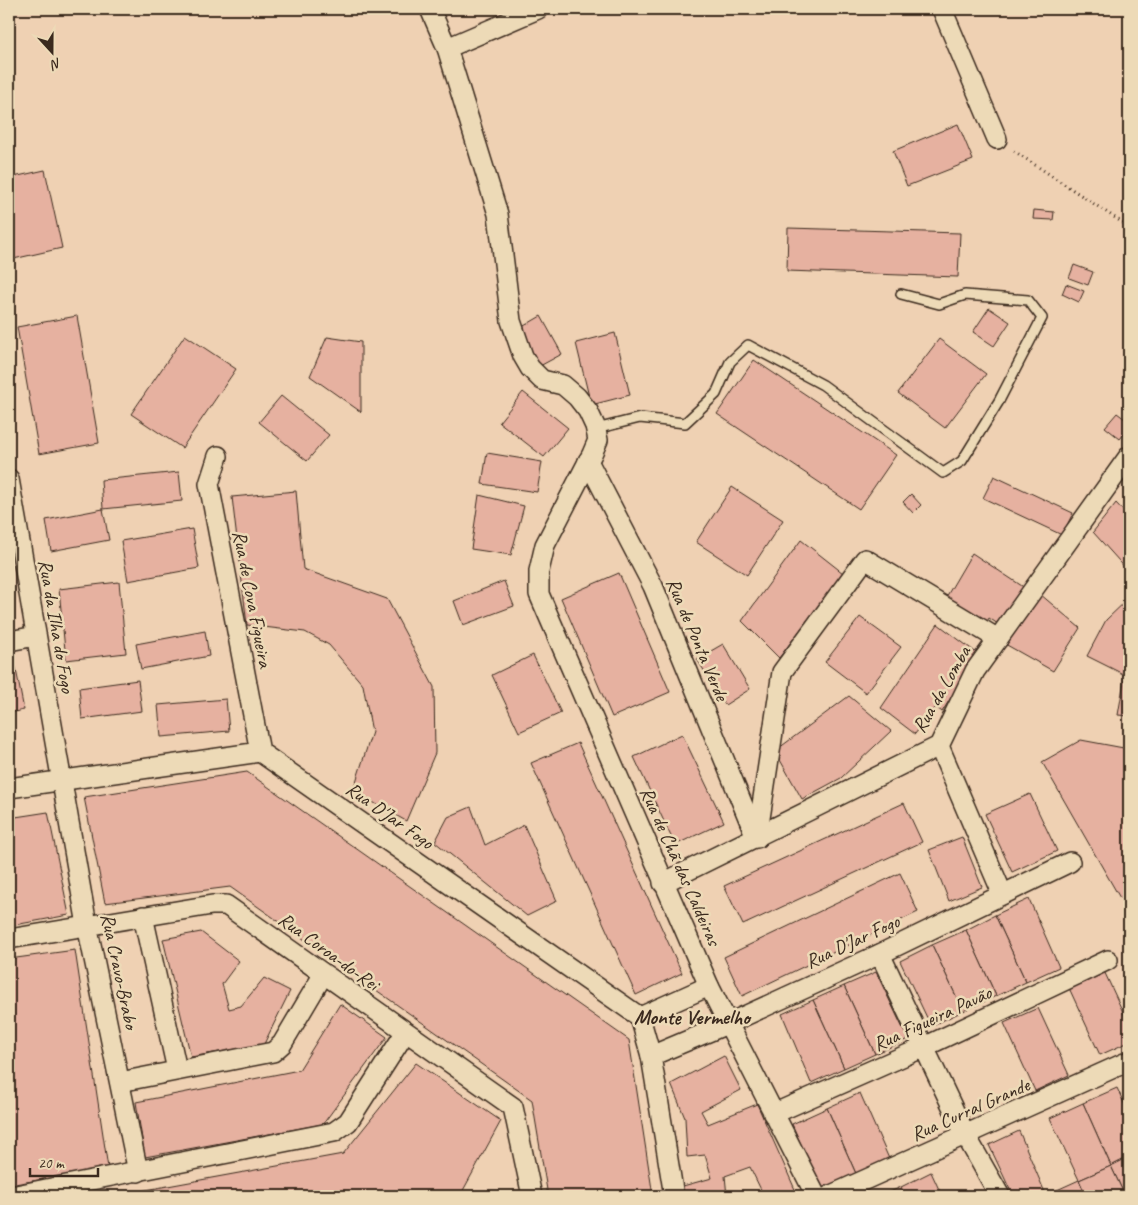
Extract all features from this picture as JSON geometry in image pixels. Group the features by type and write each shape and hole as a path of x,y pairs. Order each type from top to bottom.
{"street":[{"path":"430,9 446,48 498,214 511,322 523,356 530,368 542,380 563,386 577,397 588,411 596,428"},
{"path":"446,48 538,9"},
{"path":"942,9 996,139"},
{"name":"Rua de Chã das Caldeiras","path":"596,428 598,440 545,545 539,571 539,594 709,986 816,1196"},
{"name":"Rua de Cova Figueira","path":"218,456 208,484 260,752"},
{"name":"Rua da Lomba","path":"663,883 939,746 975,671 1129,456"},
{"name":"Rua de Ponta Verde","path":"588,461 653,586 757,838"},
{"name":"Rua da Ilha do Fogo","path":"9,479 60,780"},
{"path":"757,838 782,672 865,559 998,639"},
{"path":"9,641 36,636"},
{"path":"939,746 1002,893"},
{"path":"9,788 260,752"},
{"name":"Rua D'Jar Fogo","path":"260,752 640,1017"},
{"name":"Rua Cravo-Brabo","path":"60,780 87,925 138,1172"},
{"name":"Rua D'Jar Fogo","path":"650,1056 727,1024 880,954 1002,893 1070,862"},
{"name":"Rua Coroa-do-Rei","path":"9,939 212,905 226,905 405,1033 513,1107 532,1196"},
{"path":"143,916 177,1070"},
{"path":"880,954 922,1048 966,1136 1000,1196"},
{"name":"Rua Figueira Pavão","path":"773,1114 922,1048 1108,960"},
{"path":"120,1082 273,1052 282,1044 323,975"},
{"path":"674,1196 650,1056 640,1017 709,986"},
{"path":"11,1196 334,1132 348,1122 405,1033"},
{"name":"Rua Curral Grande","path":"829,1196 966,1136 1129,1061"}],"lane":[{"path":"596,428 640,418 685,423 716,394 730,362 748,345 823,385 943,473 962,461 999,401 1042,318 1028,300 965,295 939,304 901,294"}],"path":[{"path":"996,139 1129,227"}],"building":[{"path":"958,124 973,160 907,186 893,151"},
{"path":"45,170 62,248 9,260 9,178"},
{"path":"1034,210 1054,212 1053,220 1033,219"},
{"path":"788,228 960,233 958,277 787,271"},
{"path":"1074,265 1093,272 1088,285 1069,278"},
{"path":"1066,284 1084,291 1079,302 1062,294"},
{"path":"989,308 1010,322 994,346 973,332"},
{"path":"77,316 99,443 39,454 17,327"},
{"path":"541,316 562,354 538,367 517,330"},
{"path":"615,333 630,395 591,405 576,343"},
{"path":"185,335 236,369 182,448 131,414"},
{"path":"327,337 361,342 361,412 310,376"},
{"path":"939,339 986,374 945,428 898,393"},
{"path":"754,360 896,455 859,509 717,414"},
{"path":"523,392 568,428 544,457 499,422"},
{"path":"281,396 329,435 307,461 259,422"},
{"path":"1117,413 1129,422 1129,428 1120,439 1105,427"},
{"path":"487,453 542,462 537,492 482,484"},
{"path":"179,472 182,501 103,509 101,480"},
{"path":"994,476 1073,513 1062,535 983,498"},
{"path":"732,487 783,520 747,575 696,542"},
{"path":"296,491 303,569 387,599 434,687 435,753 406,821 353,791 372,732 363,685 329,645 305,632 247,625 232,497"},
{"path":"911,494 921,505 913,513 903,502"},
{"path":"479,495 524,506 511,555 471,549"},
{"path":"1116,503 1129,517 1129,572 1093,532"},
{"path":"103,509 109,540 51,551 46,520"},
{"path":"192,529 199,568 128,581 121,541"},
{"path":"801,540 843,573 779,658 742,621"},
{"path":"972,553 1025,588 998,624 989,618 985,625 945,599"},
{"path":"619,573 670,692 612,717 561,598"},
{"path":"504,581 514,606 463,625 454,601"},
{"path":"119,582 126,653 66,660 59,589"},
{"path":"1040,594 1080,628 1053,671 1005,644"},
{"path":"1129,598 1129,716 1118,715 1125,675 1087,656 1106,620"},
{"path":"860,617 901,647 866,693 825,662"},
{"path":"938,624 978,654 942,712 936,707 915,734 881,708"},
{"path":"205,631 209,656 141,669 136,644"},
{"path":"723,644 750,689 725,705 697,659"},
{"path":"13,654 24,710 9,713 9,655"},
{"path":"533,655 561,713 519,732 492,675"},
{"path":"138,680 142,711 82,719 79,688"},
{"path":"849,696 891,731 841,778 802,799 775,751"},
{"path":"226,699 229,731 161,737 158,705"},
{"path":"682,734 724,822 675,845 634,757"},
{"path":"1081,740 1129,749 1129,893 1120,898 1042,762"},
{"path":"578,743 682,973 636,995 531,763"},
{"path":"247,772 629,1040 653,1196 548,1196 532,1100 230,887 105,903 84,797"},
{"path":"1030,794 1057,851 1012,872 985,814"},
{"path":"904,803 922,842 743,925 724,886"},
{"path":"471,807 485,845 524,825 557,901 527,916 435,842 448,817"},
{"path":"48,812 69,915 9,926 9,818"},
{"path":"962,837 982,887 949,901 929,850"},
{"path":"900,873 918,912 742,996 724,957"},
{"path":"1029,899 1059,967 1026,982 995,915"},
{"path":"995,915 1026,982 996,996 966,930"},
{"path":"966,930 996,996 963,1011 932,945"},
{"path":"201,932 239,961 222,984 229,1009 241,1006 264,978 290,991 264,1044 191,1057 163,939"},
{"path":"932,945 963,1011 931,1026 900,961"},
{"path":"75,950 108,1168 9,1185 9,959"},
{"path":"1104,971 1129,1025 1129,1042 1100,1055 1069,988"},
{"path":"876,972 908,1039 875,1054 844,986"},
{"path":"844,986 875,1054 844,1068 813,1000"},
{"path":"813,1000 844,1068 811,1083 782,1014"},
{"path":"340,1004 387,1037 323,1124 145,1157 136,1102 299,1070"},
{"path":"1038,1008 1069,1075 1035,1091 1004,1023"},
{"path":"724,1056 741,1090 701,1111 708,1124 757,1104 797,1194 764,1196 750,1167 725,1176 727,1196 684,1196 683,1186 712,1178 705,1155 687,1157 685,1118 671,1084"},
{"path":"416,1063 501,1121 460,1196 113,1196 343,1154"},
{"path":"1117,1088 1129,1114 1129,1157 1111,1166 1083,1103"},
{"path":"860,1093 890,1161 857,1176 827,1108"},
{"path":"1083,1103 1111,1166 1079,1180 1050,1118"},
{"path":"827,1108 857,1176 822,1192 792,1124"},
{"path":"1019,1131 1046,1195 1013,1196 989,1145"},
{"path":"1129,1157 1129,1196 1125,1196 1111,1166"},
{"path":"1111,1166 1125,1196 1086,1196 1079,1180"},
{"path":"931,1172 942,1196 905,1196 901,1187"},
{"path":"1079,1180 1086,1196 1046,1196 1046,1195"},
{"path":"901,1187 905,1196 881,1196"}],"district":[{"name":"Monte Vermelho","path":"692,1017"}]}
